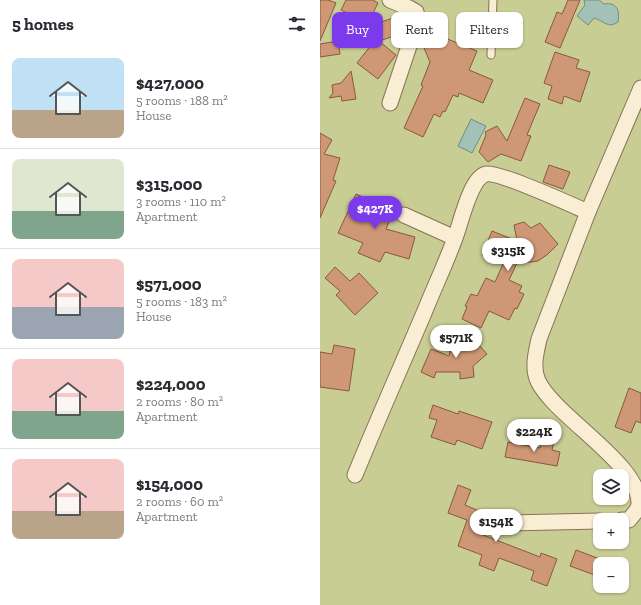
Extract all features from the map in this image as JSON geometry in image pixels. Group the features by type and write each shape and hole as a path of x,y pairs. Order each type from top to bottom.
{"street":[{"path":"390,0 416,12 418,19 390,103"},
{"path":"629,520 639,506 640,492 635,472 547,395 538,381 535,369 535,358 539,339 588,212 641,88"},
{"path":"355,475 456,238 471,191 477,180 487,174 495,175 588,212"},
{"path":"404,215 456,238"},
{"path":"508,523 593,521"}],"lane":[{"path":"491,55 494,0"}],"green space":[{"path":"320,0 641,0 641,605 320,605"}],"water":[{"path":"584,0 599,0 604,4 612,4 618,11 618,22 609,25 594,18 588,25 577,16 585,5"},
{"path":"471,119 486,126 472,153 458,146"}],"building":[{"path":"320,0 328,0 336,3 320,41"},
{"path":"346,0 373,0 378,3 374,12 345,12 341,10"},
{"path":"568,0 580,0 560,48 545,42 557,12 562,14"},
{"path":"391,19 391,37 383,40 383,30 383,21"},
{"path":"448,39 456,42 456,48 470,48 477,51 469,70 493,80 483,103 459,93 458,97 453,95 445,112 443,111 440,117 434,114 423,137 404,128 423,86 421,85 430,62 424,48 448,48"},
{"path":"332,42 332,48 339,48 340,54 320,57 320,44"},
{"path":"383,44 396,55 378,79 357,63 369,48 383,48"},
{"path":"555,52 579,60 576,68 590,72 580,102 564,96 562,104 548,99 552,86 544,83"},
{"path":"351,71 356,99 342,101 341,96 329,98 333,93 332,85 341,83"},
{"path":"525,98 540,104 527,135 531,136 521,161 501,154 488,162 479,152 486,135 485,132 497,126 507,141"},
{"path":"320,133 332,140 324,154 340,158 333,180 336,181 320,218"},
{"path":"549,165 570,172 563,189 543,182"},
{"path":"356,194 394,210 386,229 415,237 409,259 385,252 380,262 358,253 363,243 338,233"},
{"path":"524,222 531,228 540,223 558,244 538,261 517,263 509,280 522,286 519,292 524,294 517,309 515,308 509,320 489,311 481,328 462,319 467,307 465,306 471,294 477,296 486,278 495,282 503,264 482,255 492,231 517,241 514,225"},
{"path":"335,267 350,281 359,273 378,293 355,315 336,295 340,291 325,278"},
{"path":"472,337 487,354 473,366 474,377 460,379 460,372 436,372 434,378 421,372 431,349 449,356 450,351 454,350 453,340"},
{"path":"334,345 355,349 349,391 320,387 320,352 332,354"},
{"path":"629,388 641,393 641,423 636,421 631,433 615,427"},
{"path":"433,405 458,414 459,411 492,422 482,449 457,440 455,445 431,437 437,420 429,418"},
{"path":"542,439 554,441 552,450 560,452 557,466 505,457 508,442 540,448"},
{"path":"458,485 471,490 465,505 486,514 478,533 540,557 541,553 557,559 547,586 531,580 534,571 499,558 494,571 479,565 482,555 458,546 467,520 448,513"},
{"path":"576,550 595,557 593,557 593,574 570,566"}]}
